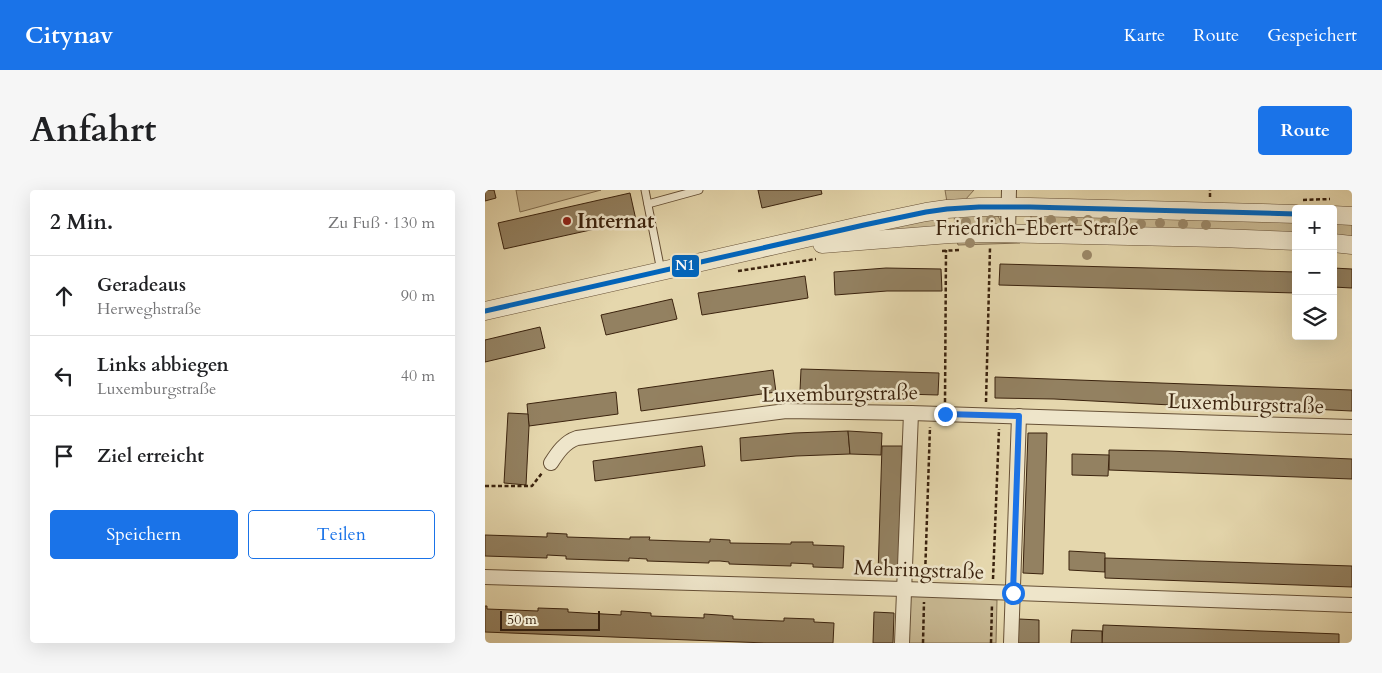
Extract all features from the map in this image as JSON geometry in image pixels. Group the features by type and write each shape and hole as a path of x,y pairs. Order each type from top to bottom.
{"street":[{"name":"Friedrich-Ebert-Straße","path":"485,311 855,227 926,212 955,209 1009,199 1292,214"},
{"path":"1009,199 1009,232"},
{"path":"1337,215 1352,216"},
{"name":"Friedrich-Ebert-Straße","path":"745,253 830,243 948,243 1009,232 1292,241"},
{"path":"1337,243 1352,245"},
{"name":"Luxemburgstraße","path":"551,463 561,448 577,438 786,411 911,412 1352,427"},
{"path":"902,643 911,412"},
{"path":"1011,643 1019,416"},
{"name":"Mehringstraße","path":"485,577 904,589 1352,605"}],"lane":[{"path":"645,190 661,271"},
{"path":"648,204 699,190"}],"path":[{"path":"1210,190 1210,198"},
{"path":"945,414 948,243"},
{"name":"Friedrich-Ebert-Straße","path":"936,251 948,243 963,250"},
{"name":"Friedrich-Ebert-Straße","path":"993,415 990,248 998,248"},
{"path":"731,272 821,258"},
{"path":"923,643 930,413"},
{"path":"991,643 993,592 993,415"},
{"path":"485,486 532,486 551,463"}],"shaded area":[{"path":"516,190 601,190 520,212"},
{"path":"945,190 974,190 965,200 947,202"},
{"path":"1031,213 1292,221 1292,236 1034,227"},
{"path":"954,214 998,216 1001,222 999,225 955,229"},
{"path":"943,216 945,230 873,234 871,230"},
{"path":"1337,222 1352,222 1352,238 1337,237"},
{"path":"1024,239 1020,243 958,245 957,241"},
{"path":"909,595 997,600 996,643 908,643"}],"building":[{"path":"485,190 494,190 496,198 485,201"},
{"path":"758,190 821,190 822,194 762,208"},
{"name":"Internat","path":"630,193 636,220 504,249 498,223"},
{"path":"1000,264 1292,272 1292,293 999,285"},
{"path":"886,268 941,269 942,291 887,291 835,295 834,272"},
{"path":"1337,268 1352,269 1352,288 1337,287"},
{"path":"805,276 808,298 702,315 698,293"},
{"path":"672,299 677,319 606,335 601,315"},
{"path":"540,327 545,348 485,362 485,340"},
{"path":"801,369 939,373 938,395 800,391"},
{"path":"773,370 776,392 641,411 638,389"},
{"path":"995,377 1352,390 1352,411 995,398"},
{"path":"616,392 618,414 529,426 527,404"},
{"path":"508,413 528,414 526,485 504,483"},
{"path":"848,431 850,454 741,461 740,438"},
{"path":"848,431 882,433 881,455 850,454"},
{"path":"1028,433 1047,433 1043,574 1023,573"},
{"path":"702,446 705,466 595,481 593,461"},
{"path":"882,446 902,446 898,575 878,575"},
{"path":"1109,450 1352,459 1352,479 1109,470"},
{"path":"1072,454 1109,455 1108,476 1072,475"},
{"path":"547,533 567,534 567,537 630,539 630,537 650,537 649,540 710,542 710,539 730,540 730,543 791,544 791,542 813,542 813,545 844,546 843,568 813,567 813,564 791,563 791,566 729,564 729,562 720,561 709,561 709,563 647,561 647,559 629,558 629,561 566,559 566,556 547,555 547,558 485,556 485,535 547,537"},
{"path":"1069,551 1105,553 1105,572 1069,570"},
{"path":"1105,558 1352,566 1352,587 1105,578"},
{"path":"485,606 487,606 487,609 538,611 538,608 568,609 568,612 621,615 621,611 651,613 651,616 704,618 704,614 733,616 733,619 784,621 784,618 814,619 814,622 834,623 833,643 766,643 485,632"},
{"path":"874,612 894,613 893,643 873,643"},
{"path":"1019,619 1039,620 1039,643 1018,643"},
{"path":"1103,625 1339,634 1339,643 1102,643"},
{"path":"1072,630 1102,631 1102,643 1071,643"}],"transit line":[{"name":"N1","path":"485,311 864,225 947,209 1030,207 1292,214"}],"place":[{"name":"Internat","path":"567,221"}],"route":[{"path":"945,414 1019,416 1013,593"}]}
